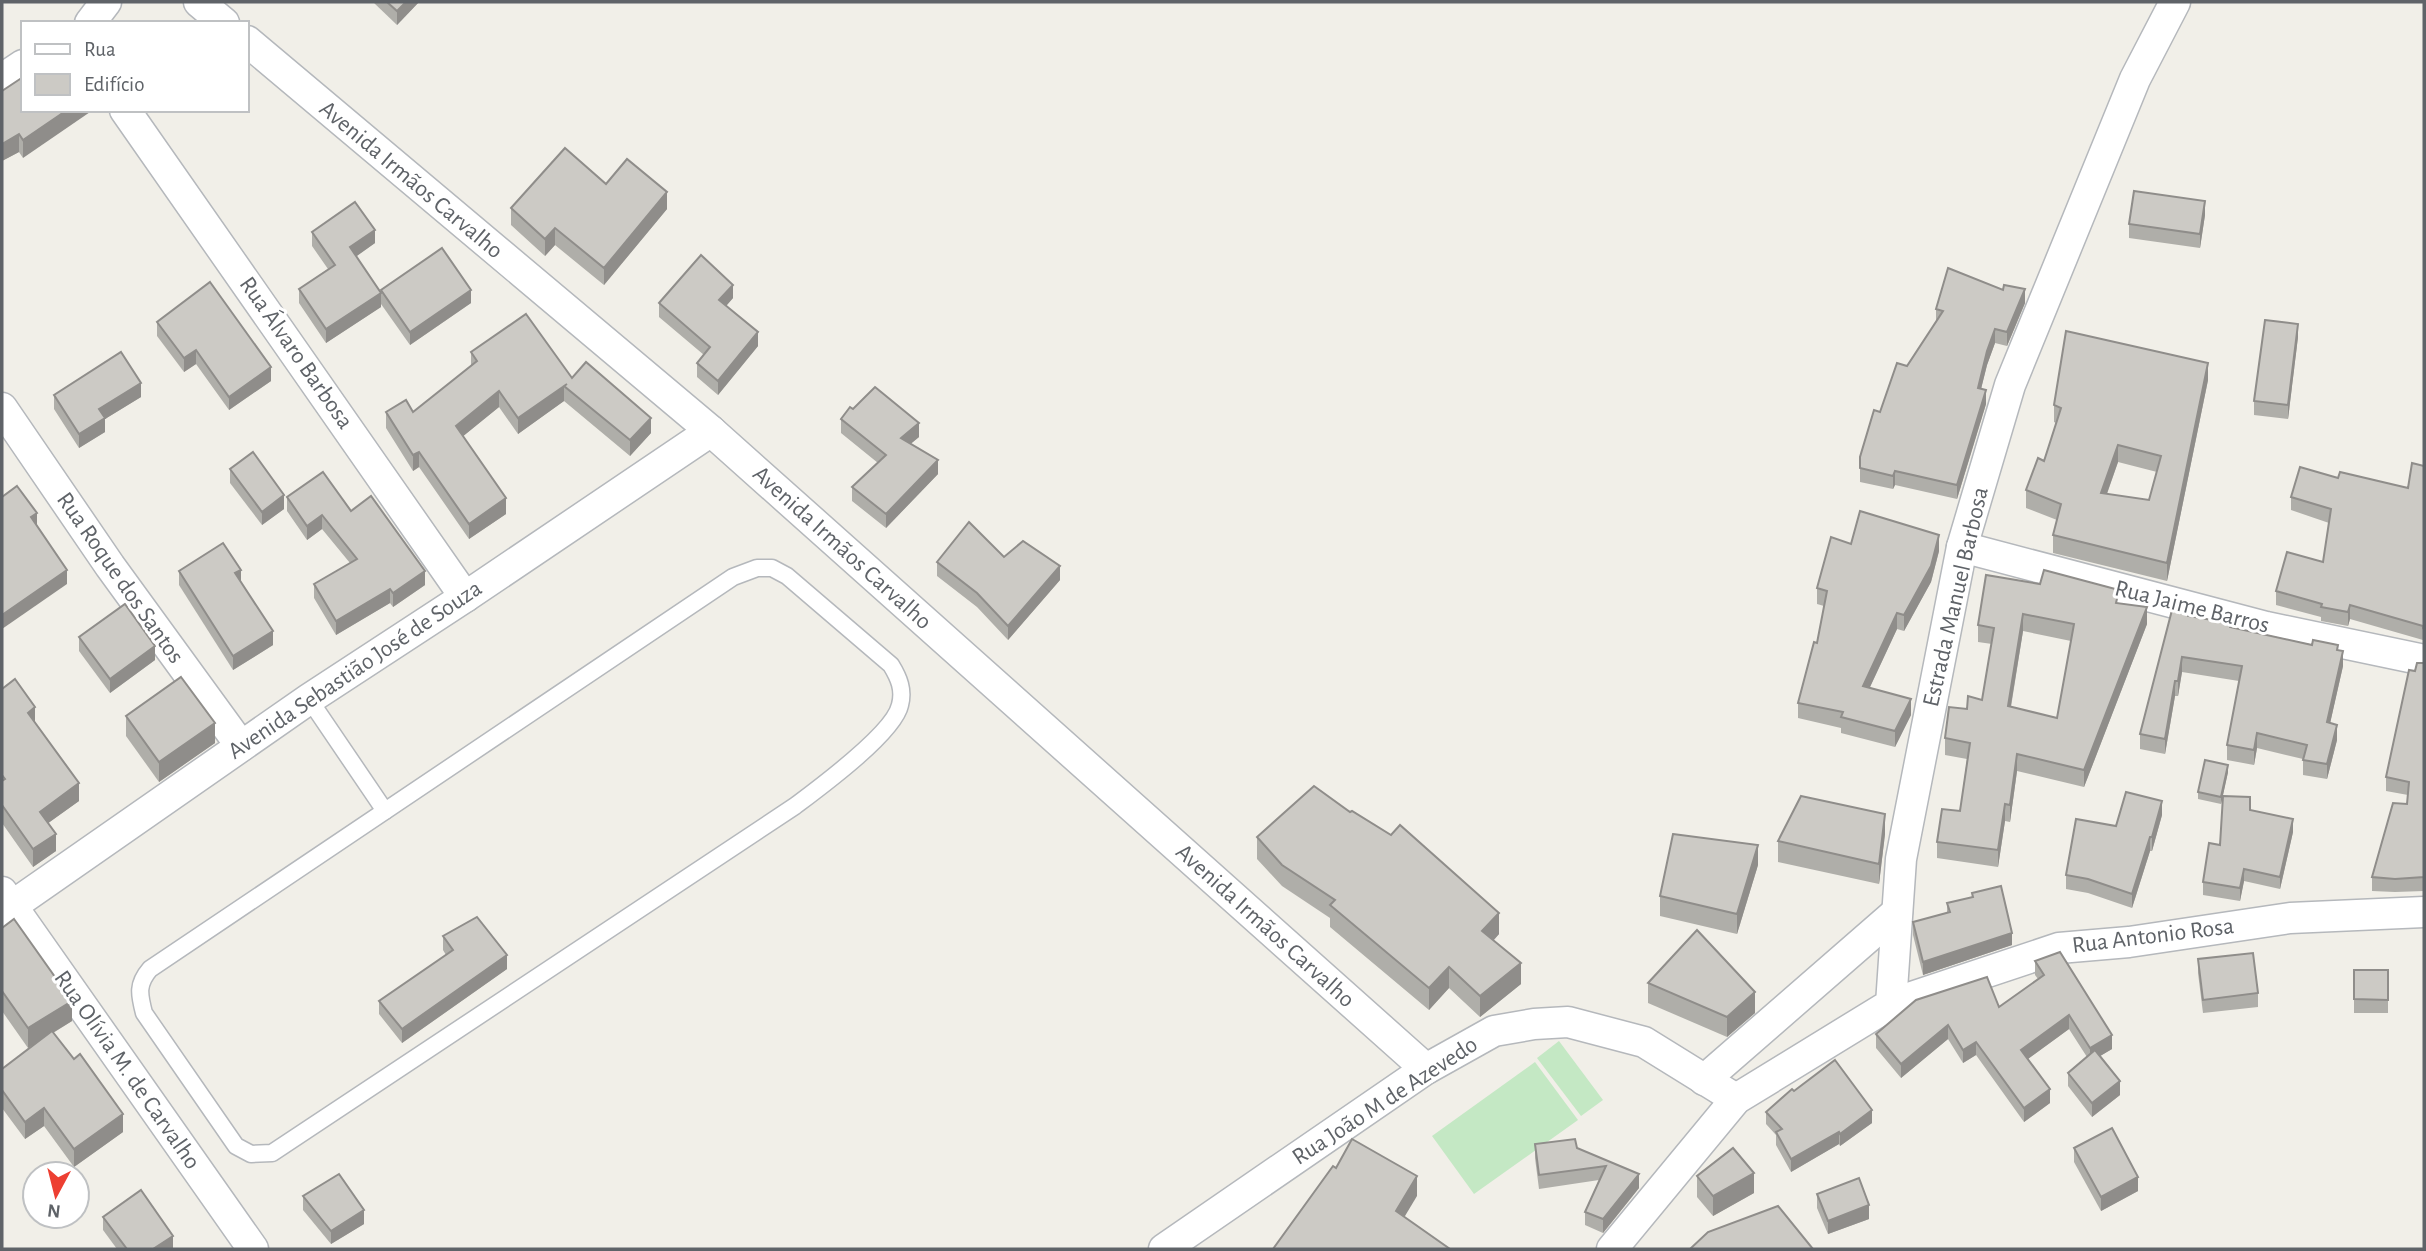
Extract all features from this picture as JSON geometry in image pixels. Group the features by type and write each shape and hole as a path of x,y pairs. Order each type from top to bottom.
{"street":[{"path":"92,21 106,2"},
{"path":"199,2 222,21"},
{"name":"Estrada Manuel Barbosa","path":"1891,1004 1901,859 1962,547 2010,385 2135,79 2175,2"},
{"name":"Avenida Irmãos Carvalho","path":"248,42 711,431 1426,1069"},
{"path":"2,79 21,66"},
{"name":"Rua Álvaro Barbosa","path":"126,112 465,597"},
{"name":"Rua Roque dos Santos","path":"2,408 110,566 240,746"},
{"name":"Avenida Sebastião José de Souza","path":"5,904 711,431"},
{"name":"Rua Jaime Barros","path":"1962,547 2266,627 2424,660"},
{"name":"Rua Olívia M. de Carvalho","path":"5,904 253,1249"},
{"path":"1704,1080 1897,912"},
{"name":"Rua Antonio Rosa","path":"1891,1004 2059,948 2129,942 2290,918 2424,912"},
{"path":"1612,1249 1736,1099 1891,1004"},
{"name":"Rua João M de Azevedo","path":"1164,1249 1426,1069 1494,1031 1534,1024 1569,1022 1644,1042 1736,1099"}],"lane":[{"path":"757,568 772,568 787,576 891,664 899,678 902,693 900,708 893,721 828,782 272,1153 251,1154 236,1146 144,1013 139,994 141,980 150,969 385,811 733,577 757,568"},
{"path":"309,699 385,811"}],"green space":[{"path":"1559,1041 1603,1100 1581,1116 1537,1058"},
{"path":"1535,1062 1578,1120 1474,1194 1432,1136"}],"building":[{"path":"387,2 406,2 397,11"},
{"path":"21,78 21,112 64,112 23,140 19,134 2,144 2,91"},
{"path":"565,148 606,184 627,159 667,192 604,268 555,228 545,239 511,208"},
{"path":"2134,191 2205,201 2200,234 2129,224"},
{"path":"355,202 375,230 350,247 381,293 326,329 299,289 335,265 312,232"},
{"path":"442,248 471,290 410,332 381,290"},
{"path":"701,255 733,285 719,300 758,332 718,381 697,363 710,347 659,303"},
{"path":"1948,268 2003,290 2004,285 2025,289 2007,332 1995,329 1987,351 1978,388 1986,390 1957,485 1895,471 1893,476 1860,468 1860,457 1874,410 1880,412 1897,363 1907,366 1943,311 1936,309"},
{"path":"210,282 271,367 229,397 196,350 184,358 157,322"},
{"path":"526,314 572,378 586,362 651,418 630,440 564,386 518,418 499,391 456,426 506,498 469,524 419,452 413,455 386,412 406,400 413,412 477,361 471,352"},
{"path":"2265,320 2298,324 2288,405 2254,401"},
{"path":"2066,331 2208,363 2167,563 2053,535 2061,504 2026,490 2038,458 2044,461 2061,408 2054,405","holes":["2118,445 2161,456 2149,500 2101,493"]},
{"path":"121,352 141,383 99,409 105,418 79,434 54,395"},
{"path":"875,387 919,423 901,438 938,460 886,514 852,487 886,455 841,419 850,407 853,409"},
{"path":"253,452 284,495 262,512 230,469"},
{"path":"2412,463 2424,466 2424,629 2423,626 2350,605 2348,612 2321,607 2322,604 2276,591 2287,552 2323,562 2331,509 2291,497 2300,467 2338,478 2340,472 2408,488"},
{"path":"323,472 351,511 371,496 425,571 393,593 390,589 336,621 314,584 357,559 322,515 307,526 287,497"},
{"path":"17,486 37,513 31,517 67,570 2,615 2,497"},
{"path":"1860,511 1939,535 1931,566 1904,615 1897,613 1863,686 1911,699 1895,731 1841,717 1843,712 1798,703 1814,642 1817,643 1827,591 1817,588 1831,537 1851,544"},
{"path":"969,522 1004,557 1023,541 1060,566 1008,626 977,593 937,562"},
{"path":"223,543 241,570 235,573 273,631 233,656 179,571"},
{"path":"2044,570 2119,590 2116,603 2147,607 2084,770 2017,754 2010,805 2005,804 1998,850 1937,842 1942,809 1960,811 1970,743 1945,738 1949,707 1967,709 1968,696 1982,700 1994,628 1978,625 1986,575 2040,584","holes":["2023,614 2074,624 2057,718 2008,706"]},
{"path":"125,604 155,646 110,679 79,637"},
{"path":"2172,610 2188,616 2230,623 2230,627 2312,645 2313,640 2338,645 2337,650 2343,651 2327,722 2337,725 2327,764 2303,760 2307,745 2257,733 2254,750 2227,745 2242,666 2182,657 2165,739 2140,734"},
{"path":"2417,663 2424,663 2424,877 2372,877 2393,803 2407,804 2409,782 2386,777 2409,670 2415,671"},
{"path":"181,677 215,723 159,762 126,716"},
{"path":"15,679 35,707 28,713 79,783 40,812 56,834 33,849 2,805 2,781 5,779 2,775 2,689"},
{"path":"2205,760 2228,765 2221,797 2198,792"},
{"path":"1314,786 1350,812 1391,835 1400,825 1499,913 1482,931 1521,963 1480,996 1449,967 1429,988 1330,905 1335,900 1282,865 1257,837"},
{"path":"2126,792 2162,801 2132,894 2088,879 2066,875 2076,819 2116,826"},
{"path":"1801,796 1885,814 1879,864 1778,841"},
{"path":"2223,796 2250,797 2250,810 2293,819 2280,877 2244,869 2240,888 2203,882 2209,843 2220,845"},
{"path":"1673,834 1758,845 1737,914 1660,896"},
{"path":"2001,886 2012,933 1923,962 1913,922 1950,912 1947,903"},
{"path":"477,917 507,955 402,1029 379,1001 453,950 443,936"},
{"path":"14,919 72,1001 28,1028 2,991 2,928"},
{"path":"1697,930 1755,992 1727,1017 1648,983"},
{"path":"2060,952 2112,1035 2090,1048 2069,1015 2021,1050 2050,1089 2024,1108 1976,1042 1963,1050 1948,1025 1901,1064 1876,1034 1916,1000 1987,977 1999,1007 2044,975 2035,961"},
{"path":"2253,953 2258,993 2203,1000 2198,959"},
{"path":"2354,970 2388,970 2388,1000 2354,999"},
{"path":"52,1031 74,1059 80,1054 123,1114 74,1149 44,1108 25,1122 2,1090 2,1069"},
{"path":"2095,1050 2120,1081 2092,1103 2068,1073"},
{"path":"1835,1060 1872,1110 1840,1134 1839,1132 1791,1159 1776,1132 1782,1129 1766,1112 1792,1089 1794,1091"},
{"path":"2112,1128 2138,1177 2101,1197 2074,1148"},
{"path":"1352,1139 1417,1176 1396,1211 1450,1249 1273,1249 1333,1166 1336,1168"},
{"path":"1575,1139 1577,1148 1639,1174 1603,1219 1585,1212 1606,1166 1539,1175 1535,1144"},
{"path":"1733,1148 1754,1173 1713,1196 1697,1176"},
{"path":"339,1174 364,1210 331,1231 303,1196"},
{"path":"1859,1178 1869,1205 1828,1221 1817,1194"},
{"path":"141,1190 173,1236 153,1249 127,1249 103,1217"},
{"path":"1778,1206 1813,1249 1690,1249 1708,1232"}]}
